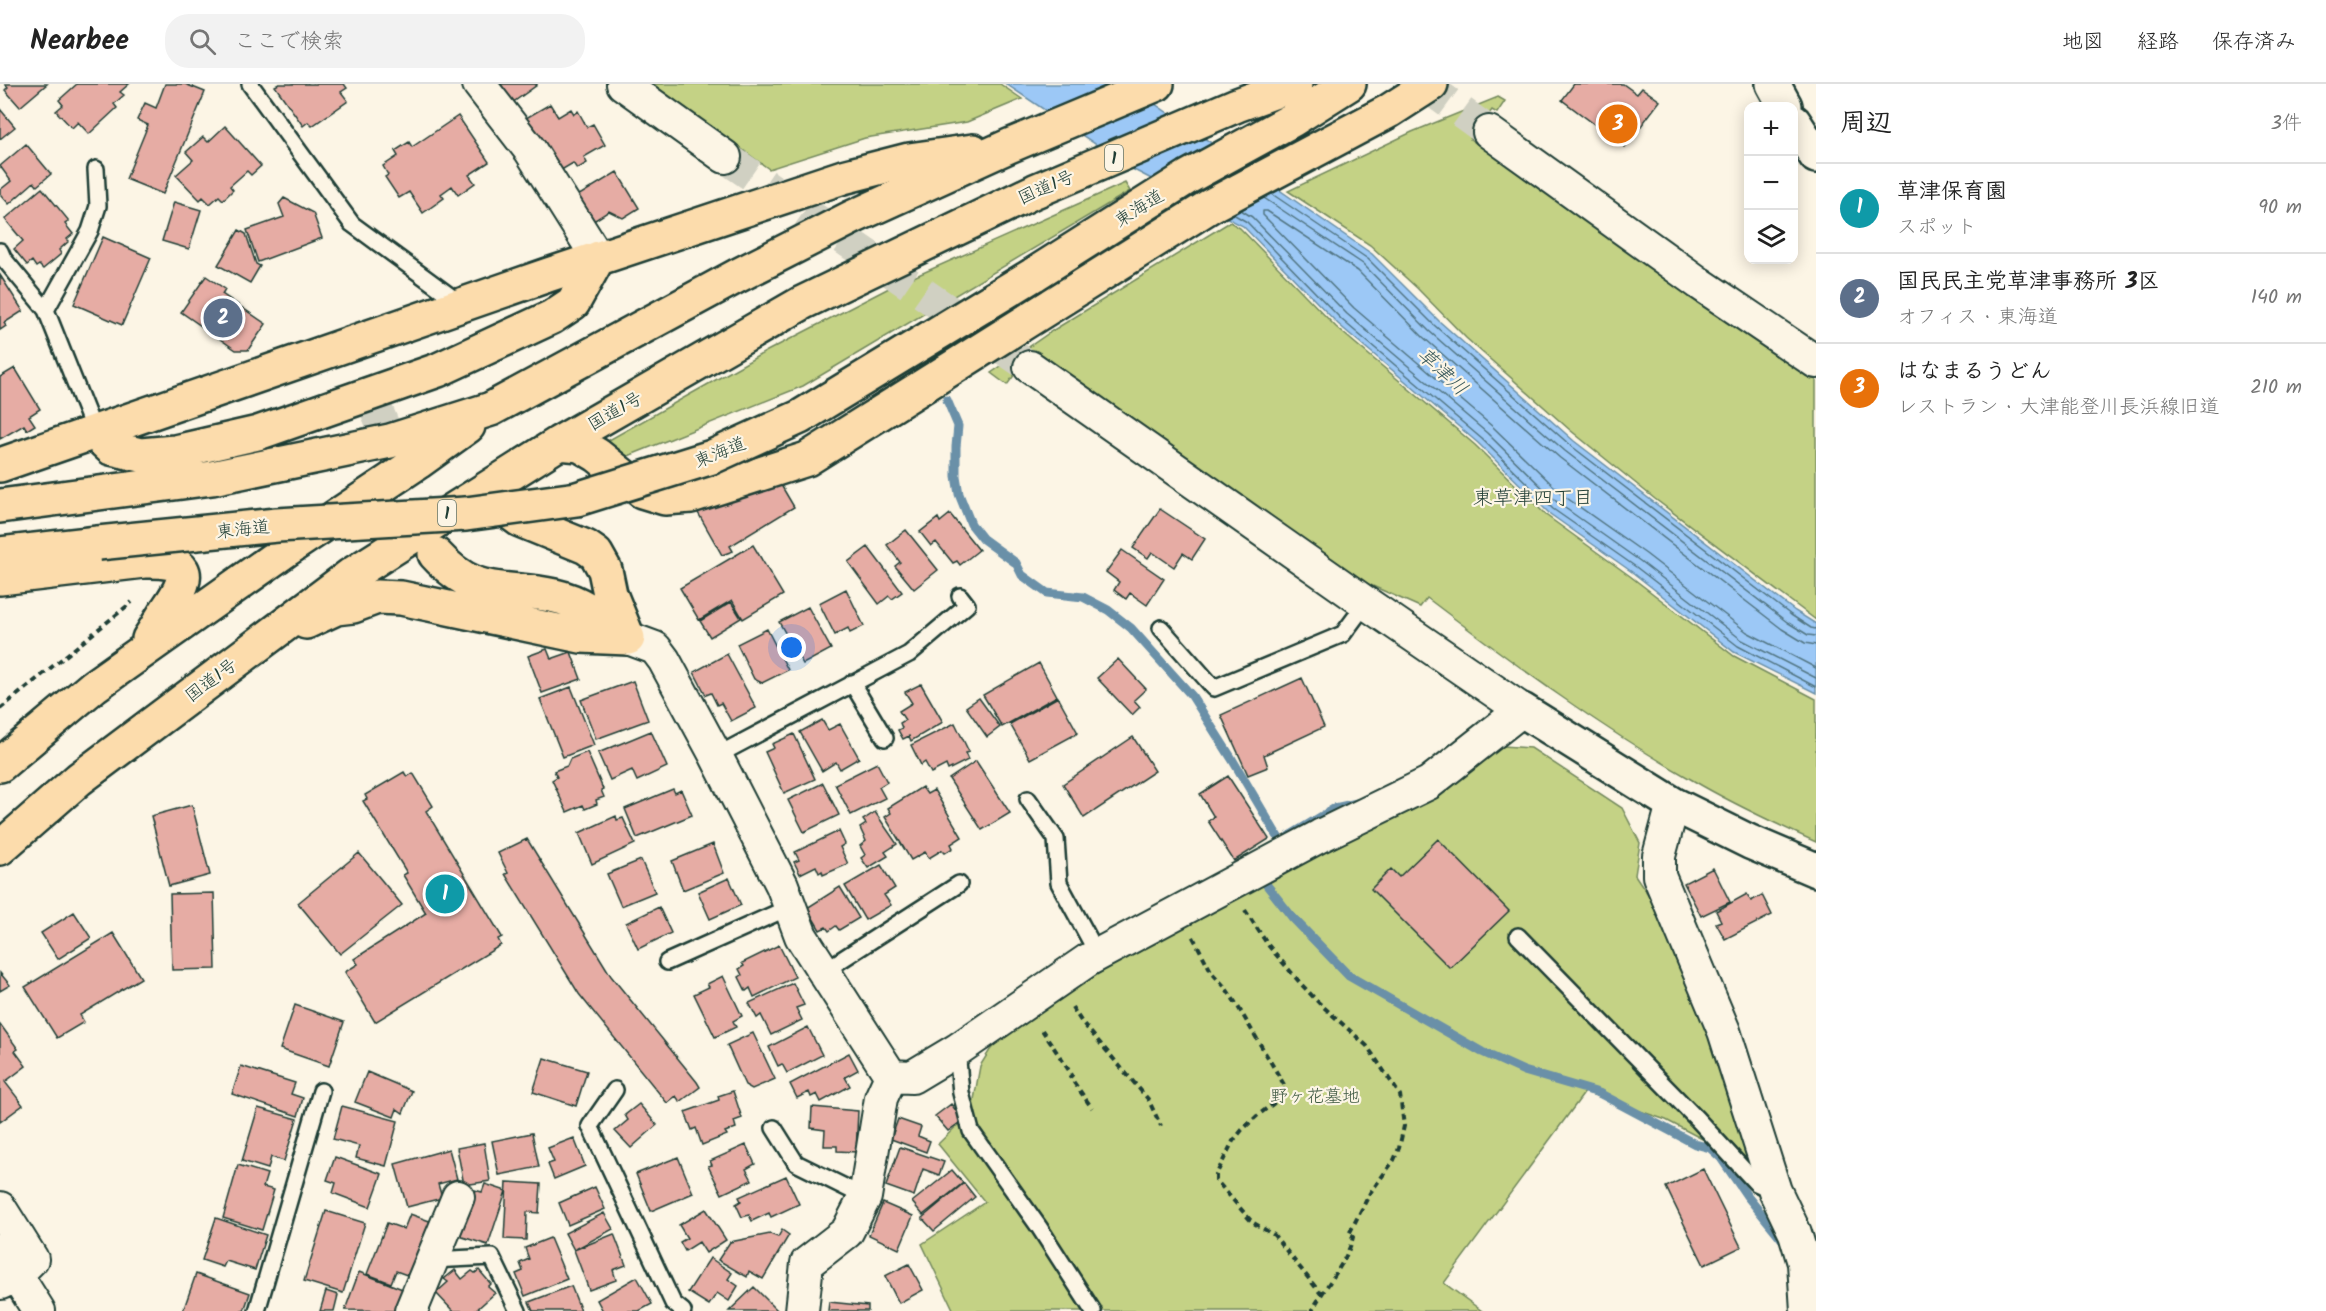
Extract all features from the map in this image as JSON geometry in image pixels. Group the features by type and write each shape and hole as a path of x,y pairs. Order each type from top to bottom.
{"highway":[{"path":"0,765 94,686 491,409 737,276 884,203 1009,146 1157,84"},
{"name":"国道1号","path":"0,848 79,779 351,575 494,482 559,443 802,303 1035,191 1237,105 1295,84"},
{"name":"東海道","path":"0,554 277,525 466,514 577,499 712,457 800,417 969,315 1188,177 1292,120 1349,84"},
{"path":"559,443 580,445 597,454 642,490 665,498 691,496 807,459 1210,206 1389,111 1431,84"},
{"path":"0,465 598,258 843,177 909,160 1009,146"},
{"path":"95,433 111,448 141,455 175,452 258,433 373,402 552,317 573,303 598,258"},
{"path":"0,506 212,478 390,441 491,409"},
{"path":"494,482 497,503 520,520 586,547 596,554 628,638"},
{"path":"435,554 460,577 479,587 555,596 588,607 628,638"},
{"path":"0,578 144,561 166,561 176,566 182,571 184,577 179,594 140,654"},
{"path":"263,640 336,608 353,606 377,597 425,602 581,636 628,638"}],"street":[{"path":"479,84 530,150 598,258"},
{"path":"623,84 725,157"},
{"path":"1773,84 1783,102"},
{"path":"1798,128 1816,156"},
{"path":"1489,132 1690,276 1816,362"},
{"path":"1030,367 1522,710 1673,804 1750,842 1816,870"},
{"path":"628,638 655,648 716,756 782,885 801,936 891,1076"},
{"path":"891,1076 912,1077 957,1050 1098,955 1231,883 1429,783 1522,710"},
{"path":"1673,804 1659,856 1659,876 1724,1031 1774,1191 1805,1234 1807,1311"},
{"path":"802,1311 807,1263 847,1232 865,1197 881,1098 891,1076"},
{"path":"411,1311 458,1197"},
{"path":"0,1208 32,1258 5,1269 39,1311"}],"lane":[{"path":"250,84 352,224 462,305"},
{"path":"46,310 90,231 98,206 96,169"},
{"path":"0,251 3,258 46,310 95,433"},
{"path":"716,756 909,654 967,605 960,596"},
{"path":"1161,628 1214,688 1343,634 1366,603"},
{"path":"852,684 885,738"},
{"path":"1028,799 1056,839 1059,883 1098,955"},
{"path":"824,971 959,884"},
{"path":"667,962 790,907"},
{"path":"1518,936 1697,1119 1756,1183 1774,1191"},
{"path":"957,1050 961,1093 971,1131 1039,1227 1093,1311"},
{"path":"615,1090 590,1126 673,1303 683,1311"},
{"path":"257,1311 321,1091"},
{"path":"774,1128 796,1164 865,1197"},
{"path":"432,1260 492,1257 518,1311"}],"path":[{"path":"0,710 135,599"},
{"path":"1231,883 1249,919 1268,945 1319,1003 1367,1046 1400,1095 1403,1108 1404,1126 1394,1160 1370,1193 1349,1234 1353,1237 1349,1253 1312,1311"},
{"path":"1178,911 1212,973 1237,1005 1286,1088 1283,1091 1285,1095 1258,1114 1233,1141 1216,1180 1252,1222 1274,1235 1321,1294"},
{"path":"1057,981 1081,1021 1148,1098 1161,1126"},
{"path":"1024,1004 1092,1108"}],"green space":[{"path":"653,84 1000,84 1022,99 967,122 865,138 769,169"},
{"path":"1498,97 1505,101 1497,113 1492,110 1470,139 1816,379 1816,620 1655,499 1570,430 1466,338 1417,288 1370,245 1288,191 1412,132"},
{"path":"1125,183 1130,191 803,386 618,460 607,448 609,440 767,351 889,288"},
{"path":"1230,222 1240,228 1336,327 1475,445 1547,516 1734,656 1816,699 1816,842 1724,798 1659,761 1524,670 1427,598 1420,607 1350,576 1029,355 1007,385 991,373 1052,331"},
{"name":"野ヶ花墓地","path":"1503,746 1531,748 1622,808 1640,843 1635,875 1658,909 1712,1036 1755,1160 1740,1169 1708,1142 1666,1120 1585,1092 1444,1283 1482,1311 954,1311 922,1244 985,1202 938,1144 972,1111 980,1066 999,1040 1037,1010 1242,889"}],"water":[{"name":"草津川","path":"1006,84 1126,84 1372,254 1439,321 1574,441 1795,611 1816,624 1816,693 1734,652 1632,572 1550,514 1478,443 1338,324 1243,226 1134,170"}],"building":[{"path":"5,84 47,84 20,107 5,90 8,87"},
{"path":"77,84 129,84 120,92 124,95 114,104 117,108 89,134 78,122 72,128 56,111 63,105 59,100"},
{"path":"165,84 185,84 205,92 163,194 126,179 148,125 137,120 145,103 156,108"},
{"path":"279,84 344,84 347,88 341,92 348,101 312,126 308,122 303,126 275,86"},
{"path":"499,84 537,84 537,85 512,103"},
{"path":"1574,84 1623,84 1637,94 1642,88 1660,101 1625,147 1562,100"},
{"path":"550,104 558,117 571,109 574,114 578,111 587,127 593,124 605,145 584,157 587,163 577,169 573,163 558,172 526,118"},
{"path":"0,109 15,127 0,139"},
{"path":"458,116 489,162 469,175 475,183 458,195 452,186 441,194 444,198 423,213 409,192 399,198 385,177 388,175 383,166 398,156 395,151 409,142 412,147"},
{"path":"225,126 261,166 251,175 247,171 230,186 233,190 223,200 219,196 210,204 203,197 200,200 176,175 193,160 186,152 203,137 208,142"},
{"path":"26,144 51,174 37,186 34,182 9,204 0,194 0,190 11,181 0,166"},
{"path":"617,172 639,208 623,218 609,211 592,222 576,197"},
{"path":"42,188 69,221 65,224 73,234 59,250 61,254 43,269 39,265 36,267 32,261 27,265 14,249 23,241 5,219"},
{"path":"284,198 313,213 322,238 258,262 247,230 284,217 279,204"},
{"path":"174,202 201,210 189,249 162,241"},
{"path":"239,230 246,234 256,264 260,266 250,283 218,265"},
{"path":"103,237 151,258 122,325 74,304"},
{"path":"0,275 23,311 4,323 6,326 0,330"},
{"path":"206,276 225,289 222,294 266,324 248,350 236,350 181,312"},
{"path":"15,368 40,409 29,416 35,425 27,430 24,425 0,439 0,377"},
{"path":"781,485 794,507 730,546 733,551 722,555 697,511"},
{"path":"1160,509 1205,539 1192,559 1183,553 1174,567 1152,552 1148,558 1133,548"},
{"path":"950,514 979,550 960,565 957,561 953,563 936,542 931,546 920,532 938,518 940,522"},
{"path":"906,530 938,570 914,589 895,566 900,562 887,545"},
{"path":"753,545 783,595 743,619 732,600 699,620 680,588"},
{"path":"868,547 902,592 892,599 889,596 879,604 848,562"},
{"path":"1122,550 1164,579 1147,605 1130,593 1126,599 1114,590 1119,582 1106,572"},
{"path":"846,589 864,626 850,633 848,628 835,635 819,603"},
{"path":"731,602 741,618 710,637 700,621"},
{"path":"808,607 831,649 803,664 779,622"},
{"path":"767,629 788,670 762,683 754,679 737,644"},
{"path":"547,649 551,659 571,652 581,679 542,693 528,656"},
{"path":"727,654 756,708 731,721 721,703 717,705 711,693 706,695 694,672"},
{"path":"1118,659 1146,689 1134,700 1140,707 1132,715 1097,678"},
{"path":"1039,663 1057,696 1002,727 983,695"},
{"path":"1302,678 1324,727 1264,755 1268,767 1248,775 1221,715"},
{"path":"633,681 648,720 596,739 581,700"},
{"path":"921,684 943,722 911,741 909,736 903,739 898,730 902,728 900,723 905,720 899,711 912,703 905,692"},
{"path":"571,687 594,745 563,757 540,699"},
{"path":"1058,697 1078,733 1030,759 1010,724"},
{"path":"979,698 1000,727 987,737 966,707"},
{"path":"822,720 828,730 840,724 859,758 840,769 836,762 822,771 800,732"},
{"path":"955,723 969,752 965,753 968,760 948,770 946,765 931,773 925,762 921,765 911,745"},
{"path":"651,731 667,767 637,781 632,770 610,780 598,753"},
{"path":"794,734 815,779 784,793 765,752 774,748 772,744"},
{"path":"1133,737 1155,771 1084,818 1063,784"},
{"path":"587,752 603,789 601,790 604,797 596,800 597,804 585,809 583,805 567,812 552,780 557,777 554,771 567,766 570,759"},
{"path":"976,761 1010,813 982,830 949,779"},
{"path":"877,763 887,782 879,787 885,798 851,815 835,784"},
{"path":"404,772 407,777 413,773 433,806 426,811 502,937 498,939 501,945 375,1022 345,972 358,964 354,959 426,913 403,875 407,873 363,801 367,799 365,795"},
{"path":"1228,776 1269,839 1234,861 1208,821 1214,817 1200,794"},
{"path":"823,783 839,815 804,832 788,800"},
{"path":"922,787 927,794 934,790 962,837 951,844 953,848 945,853 942,850 929,858 925,852 911,860 885,817 891,813 888,808"},
{"path":"673,789 675,793 681,790 692,815 637,838 625,809"},
{"path":"192,805 210,875 169,886 151,816"},
{"path":"875,812 897,844 885,852 888,856 868,868 861,858 865,855 860,846 866,841 860,828 866,824 863,820"},
{"path":"616,816 617,820 623,818 635,844 592,864 579,833"},
{"path":"839,831 845,844 840,847 848,864 823,875 822,871 819,873 816,866 800,874 794,862 799,860 795,852"},
{"path":"527,839 611,976 700,1087 680,1102 676,1096 667,1103 579,994 505,874 508,873 498,853"},
{"path":"1438,839 1509,911 1450,968 1371,889 1391,869 1399,877"},
{"path":"713,844 724,873 683,890 672,861"},
{"path":"359,853 402,905 340,954 298,903"},
{"path":"641,860 655,892 621,906 607,874"},
{"path":"881,865 895,888 884,895 891,905 865,920 845,886"},
{"path":"1713,868 1730,902 1701,916 1684,883"},
{"path":"729,878 741,905 710,919 698,892"},
{"path":"840,887 859,918 839,930 836,926 829,931 826,927 820,930 807,908"},
{"path":"214,893 216,969 172,970 170,894"},
{"path":"1747,894 1751,901 1762,895 1772,915 1725,939 1716,923 1721,921 1716,911"},
{"path":"659,907 671,933 638,949 626,923"},
{"path":"74,912 91,938 58,959 41,933"},
{"path":"113,933 141,978 80,1015 84,1022 57,1038 25,987"},
{"path":"779,945 795,977 754,997 750,988 746,991 739,977 742,975 739,969 744,966 742,963"},
{"path":"0,973 10,985 0,991"},
{"path":"723,976 742,1016 733,1021 736,1027 715,1037 694,994 709,987 707,984"},
{"path":"793,983 804,1005 796,1008 802,1020 771,1035 761,1015 757,1018 749,1003"},
{"path":"295,1005 344,1022 329,1066 280,1049"},
{"path":"0,1024 18,1049 15,1051 26,1066 5,1082 23,1105 0,1122"},
{"path":"808,1027 822,1055 787,1073 782,1064 778,1066 769,1047"},
{"path":"753,1033 775,1079 752,1089 745,1085 727,1045"},
{"path":"849,1053 858,1070 845,1077 850,1086 821,1102 817,1094 811,1097 809,1092 797,1098 790,1084"},
{"path":"544,1058 587,1071 576,1106 533,1092"},
{"path":"241,1066 295,1083 291,1094 303,1098 298,1116 232,1094"},
{"path":"367,1072 412,1091 403,1113 397,1109 394,1117 355,1102"},
{"path":"733,1091 742,1118 734,1121 736,1128 725,1132 727,1135 702,1145 696,1128 692,1130 685,1112 719,1100 718,1096"},
{"path":"639,1104 657,1125 631,1148 615,1131 628,1120 625,1115"},
{"path":"951,1104 963,1120 948,1131 935,1116"},
{"path":"342,1106 398,1121 386,1166 356,1158 359,1146 333,1139"},
{"path":"812,1107 858,1111 856,1152 837,1151 837,1146 824,1146 825,1130 811,1128"},
{"path":"258,1108 297,1119 284,1161 271,1157 268,1169 242,1161"},
{"path":"898,1119 921,1127 918,1136 930,1141 926,1152 891,1139"},
{"path":"532,1133 539,1167 499,1175 492,1141"},
{"path":"574,1138 585,1166 554,1179 548,1164 554,1162 548,1148"},
{"path":"484,1143 490,1181 464,1185 457,1148"},
{"path":"746,1145 755,1164 746,1169 752,1180 722,1194 708,1166 712,1165 710,1161"},
{"path":"900,1147 944,1162 939,1175 923,1169 914,1196 886,1186"},
{"path":"449,1149 457,1179 438,1184 442,1198 407,1207 395,1164"},
{"path":"335,1157 382,1174 370,1207 333,1193 336,1183 327,1180"},
{"path":"678,1157 693,1193 651,1211 636,1174"},
{"path":"238,1165 267,1174 263,1187 274,1190 262,1230 223,1218"},
{"path":"1703,1169 1741,1247 1704,1265 1666,1187"},
{"path":"952,1170 963,1183 923,1215 912,1202"},
{"path":"786,1176 799,1204 771,1217 769,1213 752,1221 749,1215 742,1217 736,1204 741,1201 739,1197"},
{"path":"507,1182 541,1184 539,1213 527,1212 526,1240 504,1239"},
{"path":"964,1183 975,1197 934,1231 922,1218"},
{"path":"485,1184 506,1191 488,1245 456,1235 471,1189 482,1192"},
{"path":"595,1187 605,1209 568,1225 559,1203"},
{"path":"883,1203 913,1216 899,1249 869,1235"},
{"path":"706,1209 726,1240 706,1253 699,1242 685,1251 680,1242 687,1238 679,1225"},
{"path":"326,1211 365,1223 343,1293 304,1281"},
{"path":"604,1213 613,1229 574,1250 565,1233"},
{"path":"410,1214 435,1223 415,1278 396,1271 391,1283 367,1274 387,1223 404,1229"},
{"path":"216,1218 266,1235 255,1270 226,1261 223,1267 202,1260"},
{"path":"782,1230 789,1235 763,1279 749,1271 747,1277 718,1260 730,1242 770,1234 778,1237"},
{"path":"614,1234 626,1265 613,1270 616,1280 589,1290 574,1250"},
{"path":"550,1238 567,1279 525,1296 516,1274 523,1271 520,1263 529,1259 525,1248"},
{"path":"710,1258 732,1273 728,1279 738,1286 729,1301 717,1293 709,1305 688,1292"},
{"path":"909,1264 923,1290 899,1303 885,1276"},
{"path":"455,1270 462,1279 472,1271 475,1273 479,1270 491,1284 488,1287 495,1293 475,1311 453,1311 436,1293 448,1282 444,1279"},
{"path":"359,1272 410,1292 402,1311 345,1310"},
{"path":"196,1274 250,1293 244,1311 183,1311"},
{"path":"637,1277 652,1304 639,1311 603,1311 597,1300"},
{"path":"571,1286 581,1311 533,1311 529,1302"},
{"path":"754,1287 778,1311 729,1311"},
{"path":"326,1291 338,1295 334,1311 320,1311"},
{"path":"829,1302 868,1306 868,1311 828,1311"}],"waterway":[{"path":"947,400 958,426 956,476 959,494 971,524 983,539 1016,563 1022,575 1047,593 1083,597 1108,610 1131,628 1192,696 1281,842"},
{"path":"1289,836 1335,808 1357,803"},
{"path":"1258,874 1292,917 1349,976 1482,1052 1524,1071 1599,1093 1695,1144 1710,1148 1721,1158 1747,1196 1782,1239"}],"tunnel":[{"path":"1423,84 1489,132"},
{"path":"725,157 1030,367"},
{"path":"377,411 431,543"}],"place":[{"name":"はなまるうどん","path":"1618,124"},
{"name":"国民民主党草津事務所 3区","path":"223,318"},
{"name":"草津保育園","path":"445,894"}],"district":[{"name":"東草津四丁目","path":"1533,497"}]}
